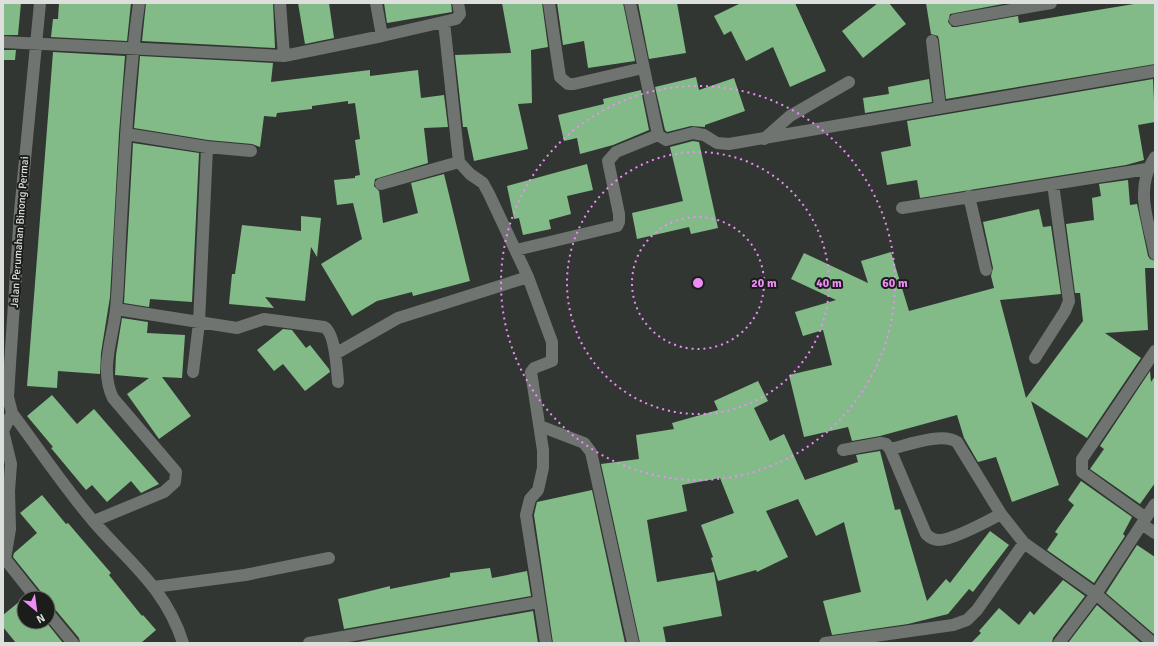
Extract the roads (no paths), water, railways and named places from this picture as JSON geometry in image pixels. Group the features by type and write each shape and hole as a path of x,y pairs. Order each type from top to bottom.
{"street":[{"name":"Jalan Perumahan Binong Permai","path":"40,3 20,212 8,397 12,413 94,521 154,588 167,605 178,626 183,643"},
{"path":"94,521 164,492 175,482 176,472 119,406 110,391 106,371 108,349 116,309 126,134 133,48 139,3"},
{"path":"280,3 284,56"},
{"path":"376,3 382,36"},
{"path":"3,42 284,56 444,22 459,17 458,3"},
{"path":"549,3 560,77 563,81 574,84 643,68"},
{"path":"630,3 658,134 660,138 666,140 693,133 704,135 717,143 729,144 1155,72"},
{"path":"955,20 1051,3"},
{"path":"444,22 459,162 470,174 483,183 528,277 553,346 551,362 534,368 531,372 540,426 543,450 543,468 538,490 530,498 526,515 546,643"},
{"path":"932,41 940,108"},
{"path":"764,139 790,116 849,82"},
{"path":"126,134 207,147 251,151"},
{"path":"516,250 616,226 619,222 619,214 608,161 616,152 658,134"},
{"path":"193,372 199,323 207,147"},
{"path":"1155,157 1147,169 1143,195 1155,254"},
{"path":"381,184 459,162"},
{"path":"902,208 969,196 1147,169"},
{"path":"1035,358 1065,311 1069,301 1053,184"},
{"path":"969,196 986,270"},
{"path":"335,354 398,318 528,277"},
{"path":"116,309 237,328 264,319 324,327 328,331 335,354 338,382"},
{"path":"1155,351 1082,459 1081,466 1082,472 1144,521 1155,533"},
{"path":"12,413 3,431 11,464 6,492 10,529 5,559 30,590"},
{"path":"540,426 584,443 591,452 633,643"},
{"path":"890,449 941,438 951,438 957,442 1001,514 1024,543 1096,594 1152,643"},
{"path":"843,450 881,443 886,444 890,449 926,534 932,539 941,541 972,529 1001,514"},
{"path":"1059,643 1096,594 1155,504"},
{"path":"825,643 953,625 967,620 977,610 1024,543"},
{"path":"154,588 245,575 330,558"},
{"path":"308,643 539,602"},
{"path":"56,623 73,643"}]}
